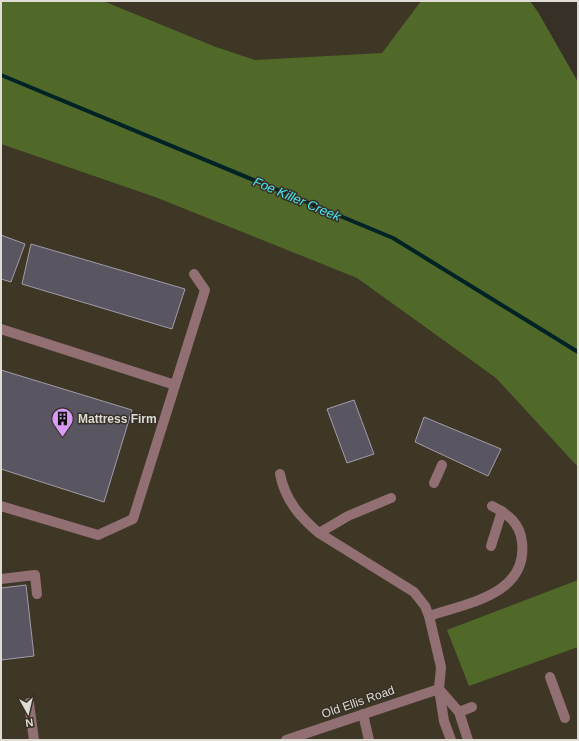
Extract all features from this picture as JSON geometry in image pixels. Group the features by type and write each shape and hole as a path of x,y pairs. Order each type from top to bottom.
{"street":[{"path":"1,506 98,534 133,519 204,290 194,274"},
{"path":"1,329 175,385"},
{"path":"434,484 442,465"},
{"path":"280,474 282,486 293,507 305,521 319,533 414,592 425,606 442,667 439,689 444,721 451,740"},
{"path":"319,533 348,516 391,498"},
{"path":"429,616 492,595 503,589 511,582 522,556 522,537 514,520 492,506"},
{"path":"491,546 502,511"},
{"path":"1,579 35,575 37,594"},
{"path":"550,677 565,718"},
{"path":"439,689 459,712 468,740"},
{"name":"Old Ellis Road","path":"286,740 439,689"},
{"path":"29,703 34,740"},
{"path":"459,712 472,707"},
{"path":"363,714 369,740"}],"shaded area":[{"path":"103,1 421,1 382,53 255,60 216,47"},
{"path":"1,144 155,197 357,278 496,378 578,467 578,740 1,740"}],"green space":[{"path":"1,1 103,1 216,47 255,60 382,53 421,1 530,1 538,12 578,82 578,467 496,378 357,278 155,197 1,144"},
{"path":"578,580 578,647 469,686 447,630"}],"building":[{"path":"1,235 25,244 11,282 1,279"},
{"path":"31,244 185,289 172,329 22,284"},
{"name":"Mattress Firm","path":"1,370 132,410 104,502 1,469"},
{"path":"354,400 374,454 347,463 327,409"},
{"path":"424,417 501,449 488,476 415,442"},
{"path":"26,585 34,656 1,660 1,588"}],"waterway":[{"name":"Foe Killer Creek","path":"1,75 393,238 578,352"}],"place":[{"name":"Mattress Firm","path":"62,438"}]}
